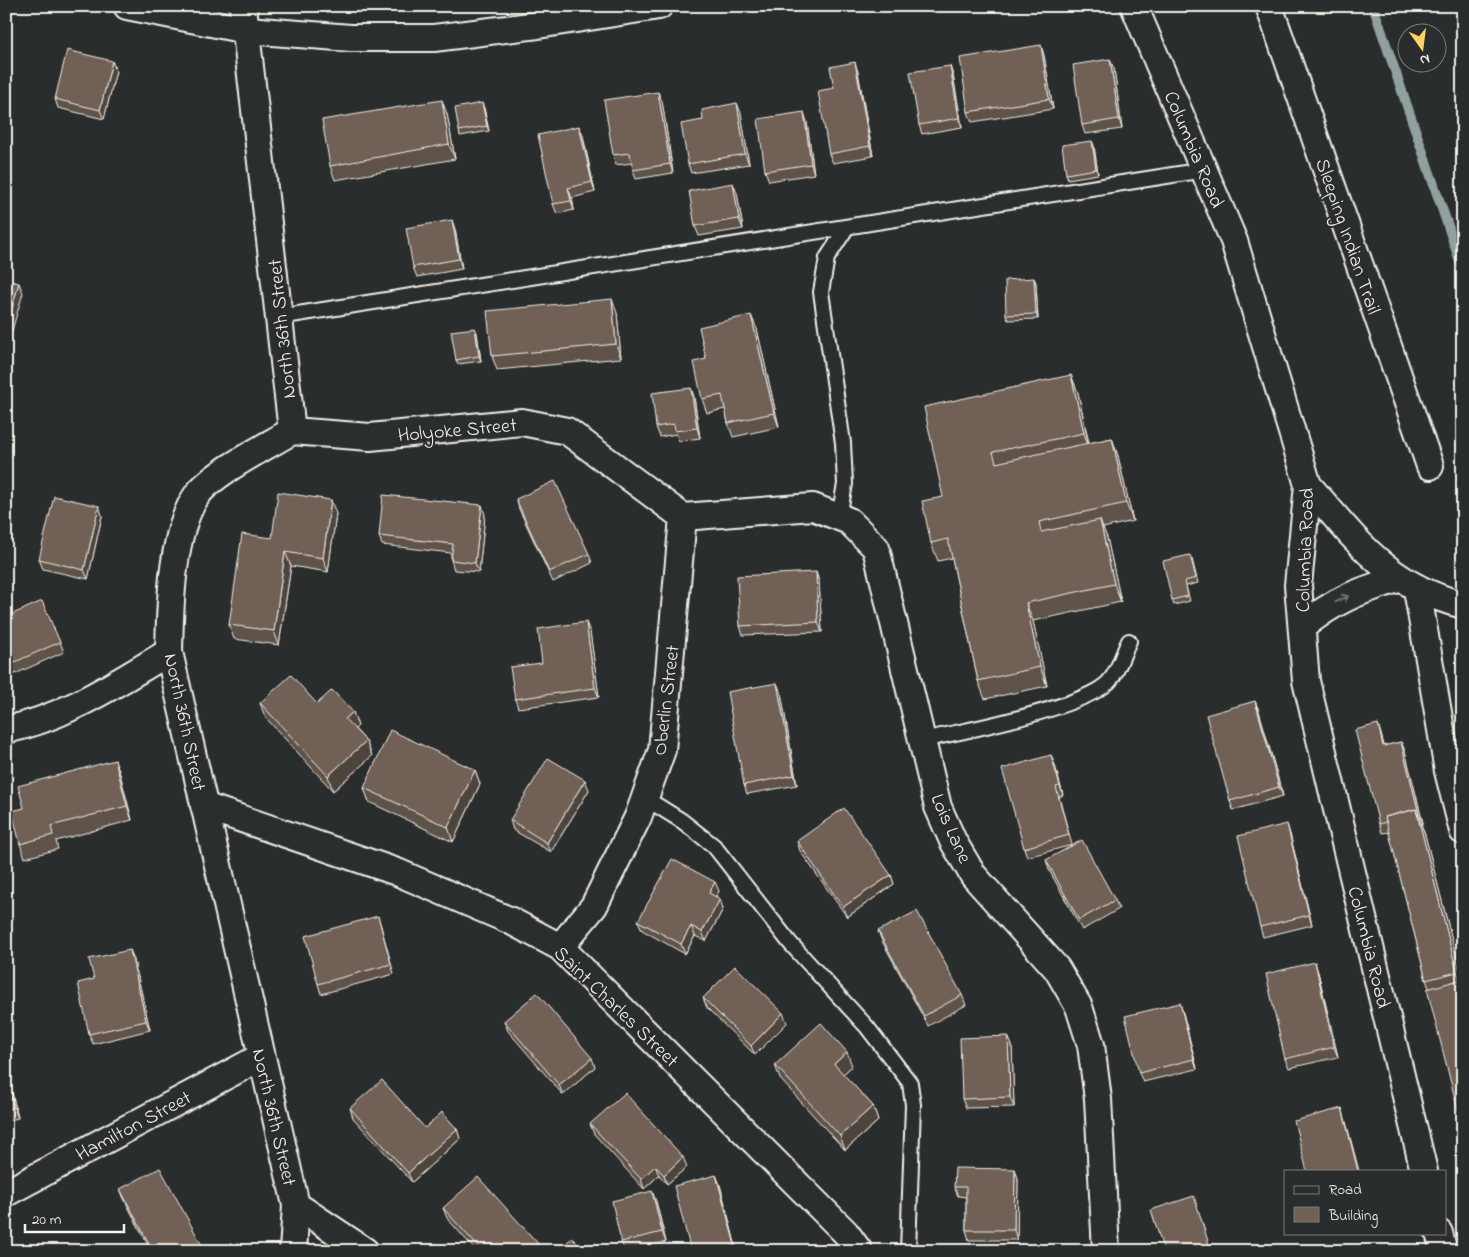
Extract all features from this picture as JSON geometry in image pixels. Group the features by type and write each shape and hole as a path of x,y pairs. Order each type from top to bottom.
{"street":[{"path":"127,6 245,18 350,38 434,38 538,25 659,6"},
{"name":"Columbia Road","path":"1134,6 1234,241 1308,486 1298,585 1306,681 1424,1170"},
{"name":"Sleeping Indian Trail","path":"1269,6 1430,466"},
{"name":"North 36th Street","path":"245,18 292,430 216,478 197,495 186,521 174,566 170,603 169,652 296,1204 293,1251"},
{"name":"Holyoke Street","path":"292,430 370,437 522,422 567,431 684,517"},
{"path":"1308,486 1383,568 1409,584 1463,605"},
{"name":"Lois Lane","path":"684,517 813,507 849,521 876,548 938,807 953,841 973,875 1057,969 1079,1007 1091,1045 1098,1099 1106,1251"},
{"name":"Oberlin Street","path":"560,947 594,906 638,818 662,750 684,517"},
{"path":"1302,627 1340,599 1362,590 1409,584"},
{"path":"1409,584 1455,775 1463,831"},
{"path":"6,730 29,725 85,701 169,652"},
{"name":"Saint Charles Street","path":"204,806 397,872 511,921 560,947 846,1233 859,1251"},
{"name":"Hamilton Street","path":"6,1193 261,1057"},
{"path":"296,1204 365,1251"},
{"path":"1439,1234 1444,1251"}],"lane":[{"path":"279,317 1204,170"},
{"path":"839,517 845,484 843,443 822,292 826,258 847,227"},
{"path":"922,740 989,726 1087,696 1111,680 1129,641"},
{"path":"645,798 682,821 714,846 790,943 867,1027 910,1083 913,1105 908,1251"}],"building":[{"path":"1041,45 1049,99 968,112 960,58"},
{"path":"67,50 112,61 100,110 55,99"},
{"path":"1110,59 1119,119 1082,125 1073,65"},
{"path":"855,62 870,146 829,154 818,91 834,88 830,67"},
{"path":"950,66 959,118 919,125 910,72"},
{"path":"658,92 670,164 633,170 630,153 613,155 604,100"},
{"path":"442,100 449,144 330,166 322,120"},
{"path":"482,103 487,126 459,131 455,108"},
{"path":"737,103 745,154 688,164 681,124 703,120 702,110"},
{"path":"804,112 811,164 765,171 758,119"},
{"path":"579,126 592,182 568,188 571,201 553,204 538,135"},
{"path":"1092,141 1096,169 1066,174 1062,145"},
{"path":"733,183 739,219 695,226 689,191"},
{"path":"452,220 459,259 413,267 406,228"},
{"path":"1034,278 1036,314 1006,315 1005,280"},
{"path":"6,280 19,283 6,329"},
{"path":"612,299 616,344 492,356 487,311"},
{"path":"751,315 774,413 728,423 722,395 702,399 694,362 706,359 699,327"},
{"path":"475,328 479,356 456,360 451,331"},
{"path":"1071,375 1084,433 993,452 996,463 1112,438 1126,503 1039,522 1041,532 1100,520 1114,584 1026,603 1040,667 978,681 948,539 931,543 922,501 943,497 924,407"},
{"path":"691,388 697,428 675,431 674,424 656,427 652,393"},
{"path":"555,481 589,554 549,572 516,499"},
{"path":"278,492 331,500 323,558 285,552 274,631 229,625 242,534 272,538"},
{"path":"383,495 482,505 475,563 451,560 453,544 379,536"},
{"path":"54,496 99,506 84,570 39,559"},
{"path":"1190,555 1196,578 1185,581 1188,596 1172,600 1163,561"},
{"path":"816,572 818,622 740,626 737,576"},
{"path":"42,601 60,642 6,666 6,617"},
{"path":"586,622 595,688 515,699 510,667 542,663 538,629"},
{"path":"291,675 317,704 332,690 353,712 345,719 366,741 328,776 260,703"},
{"path":"777,683 794,775 744,785 727,692"},
{"path":"1255,701 1279,787 1230,801 1206,715"},
{"path":"1378,724 1383,746 1401,742 1419,814 1417,814 1416,809 1385,817 1386,822 1379,824 1355,730"},
{"path":"390,730 475,770 448,827 364,788"},
{"path":"1051,755 1060,786 1056,787 1069,835 1024,848 1002,769"},
{"path":"548,758 585,780 547,843 510,820"},
{"path":"115,760 127,806 51,826 53,835 20,844 12,811 24,808 18,786"},
{"path":"844,808 891,875 843,907 797,841"},
{"path":"1416,809 1457,972 1426,980 1385,817"},
{"path":"1287,824 1309,915 1260,927 1238,836"},
{"path":"1082,840 1115,900 1079,920 1046,860"},
{"path":"672,859 715,882 709,893 720,899 702,932 691,926 681,944 638,921"},
{"path":"917,911 962,995 924,1016 878,931"},
{"path":"378,916 391,964 318,984 305,936"},
{"path":"130,950 146,1021 89,1034 78,983 94,979 89,959"},
{"path":"1315,962 1334,1047 1285,1059 1266,974"},
{"path":"735,966 783,1013 751,1046 703,998"},
{"path":"1459,980 1463,994 1462,1126 1427,989"},
{"path":"537,993 592,1058 559,1085 504,1021"},
{"path":"1180,1003 1194,1059 1139,1073 1125,1016"},
{"path":"821,1023 847,1052 834,1064 873,1106 840,1136 775,1065"},
{"path":"1008,1036 1010,1097 962,1099 960,1038"},
{"path":"6,1073 14,1108 6,1110"},
{"path":"382,1080 425,1128 442,1112 457,1129 408,1173 350,1108"},
{"path":"625,1093 683,1157 664,1175 655,1166 641,1179 590,1124"},
{"path":"1342,1108 1358,1170 1307,1170 1294,1121"},
{"path":"160,1168 205,1251 153,1251 120,1189"},
{"path":"955,1168 1015,1169 1014,1230 966,1230 966,1187 954,1187"},
{"path":"716,1175 735,1245 712,1251 691,1251 674,1186"},
{"path":"478,1177 542,1248 540,1251 504,1251 499,1245 493,1251 482,1251 443,1208"},
{"path":"652,1191 662,1232 621,1242 612,1201"},
{"path":"1194,1196 1211,1251 1164,1251 1151,1210"},
{"path":"572,1238 584,1251 557,1251"},
{"path":"1348,1245 1350,1251 1324,1251"}],"waterway":[{"path":"1373,6 1463,270"}]}
